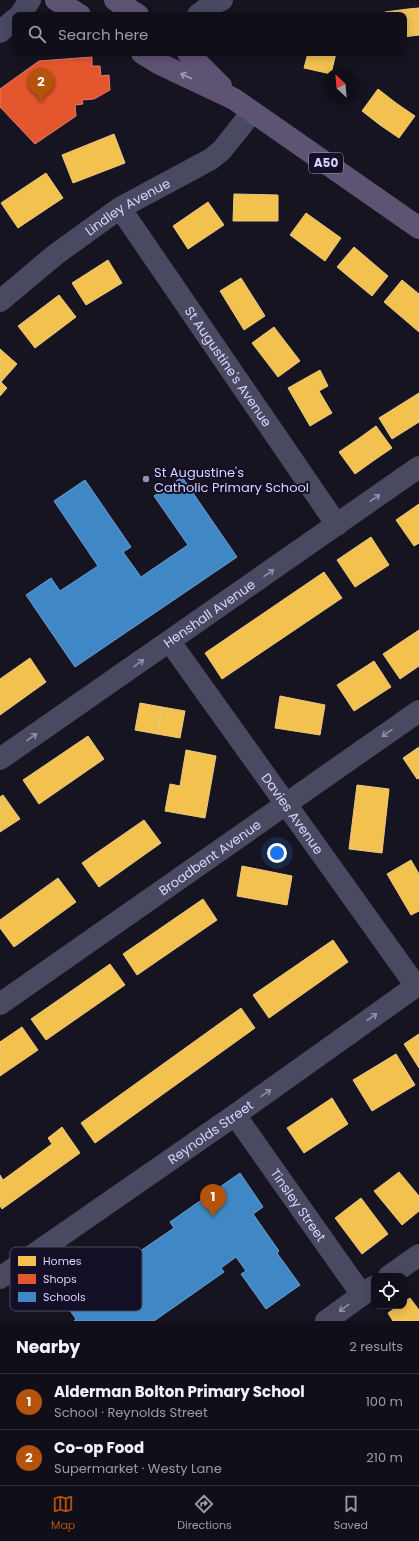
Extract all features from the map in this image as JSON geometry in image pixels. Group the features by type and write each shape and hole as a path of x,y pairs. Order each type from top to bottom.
{"main road":[{"path":"56,0 75,12"},
{"path":"116,0 134,12"},
{"name":"A50","path":"153,56 164,59 205,84 234,99 419,228"},
{"name":"A50","path":"191,56 234,99"}],"street":[{"path":"22,12 30,0"},
{"path":"202,12 212,4 222,0"},
{"path":"0,32 12,22"},
{"name":"Lindley Avenue","path":"0,301 55,255 120,208 211,159 222,150 252,112"},
{"name":"St Augustine's Avenue","path":"120,208 337,525"},
{"name":"Henshall Avenue","path":"0,759 170,642 419,467"},
{"name":"Davies Avenue","path":"170,642 285,804 418,985"},
{"name":"Broadbent Avenue","path":"0,1004 419,711"},
{"name":"Reynolds Street","path":"45,1247 235,1115 418,985"},
{"name":"Tinsley Street","path":"235,1115 368,1291"},
{"path":"393,1273 419,1255"},
{"name":"Reynolds Street","path":"0,1278 10,1271"},
{"path":"326,1321 368,1291"}],"building: Homes":[{"path":"419,8 419,35 411,36 408,9"},
{"path":"408,9 411,36 407,37 407,12 385,12"},
{"path":"307,56 335,56 332,68 323,68 323,72 304,68"},
{"path":"378,89 396,103 380,125 362,111"},
{"path":"396,103 415,116 399,138 380,125"},
{"path":"114,134 125,163 73,183 62,155"},
{"path":"46,173 63,198 18,228 1,203"},
{"path":"234,194 278,195 278,221 233,221"},
{"path":"208,202 224,225 188,249 173,226"},
{"path":"306,213 341,238 325,261 290,235"},
{"path":"354,247 388,276 372,296 337,267"},
{"path":"108,260 122,283 86,305 72,283"},
{"path":"241,278 265,316 244,330 220,291"},
{"path":"402,280 419,294 419,332 384,302"},
{"path":"59,295 76,317 35,348 18,326"},
{"path":"274,327 300,361 278,377 252,343"},
{"path":"0,349 17,364 1,382 7,388 0,396"},
{"path":"320,370 328,386 319,391 332,413 310,426 288,388"},
{"path":"419,393 419,422 392,439 379,418"},
{"path":"376,426 392,448 373,461 358,439"},
{"path":"358,439 373,461 355,474 339,452"},
{"path":"419,504 419,543 414,546 396,520"},
{"path":"371,537 389,565 355,587 337,560"},
{"path":"324,572 342,598 222,679 205,653"},
{"path":"419,630 419,666 400,679 383,654"},
{"path":"30,658 46,682 0,715 0,679"},
{"path":"374,661 391,687 354,711 337,685"},
{"path":"280,696 325,705 320,735 275,728"},
{"path":"140,703 162,707 157,734 135,730"},
{"path":"162,707 185,711 180,738 157,734"},
{"path":"88,736 104,759 39,804 23,780"},
{"path":"419,747 419,778 417,779 403,758"},
{"path":"186,750 216,756 205,818 165,811 170,784 180,786"},
{"path":"357,785 389,789 382,853 349,849"},
{"path":"3,795 20,819 0,832 0,797"},
{"path":"144,820 161,843 99,887 82,863"},
{"path":"411,860 419,874 419,911 411,915 387,874"},
{"path":"242,866 292,876 287,905 237,896"},
{"path":"58,878 76,902 14,947 0,928 0,920"},
{"path":"203,899 217,920 137,975 123,954"},
{"path":"333,940 348,962 269,1018 253,995"},
{"path":"110,964 125,985 46,1040 31,1019"},
{"path":"241,1008 255,1028 95,1143 81,1123"},
{"path":"22,1027 38,1050 0,1076 0,1042"},
{"path":"419,1034 419,1068 404,1044"},
{"path":"396,1054 415,1085 372,1111 353,1080"},
{"path":"332,1098 348,1124 304,1153 287,1128"},
{"path":"62,1127 80,1153 2,1209 0,1206 0,1175 3,1180 52,1144 48,1138"},
{"path":"399,1172 419,1196 419,1211 402,1225 374,1191"},
{"path":"361,1198 388,1234 362,1254 335,1218"},
{"path":"410,1298 419,1310 419,1321 393,1321 388,1313 394,1309 407,1309 407,1300"}],"building: Shops":[{"path":"92,57 92,66 100,66 101,76 109,75 110,90 94,99 82,100 83,104 75,105 76,116 35,144 0,107 0,89 39,61"}],"building: Schools":[{"path":"182,477 237,557 75,667 26,595 51,578 60,591 98,566 54,501 85,480 131,547 123,552 141,577 188,545 154,496"},
{"path":"240,1173 263,1207 253,1214 279,1251 277,1253 300,1285 266,1309 241,1274 246,1271 236,1257 221,1268 224,1272 154,1321 74,1321 76,1319 70,1311 142,1311 142,1250 174,1228 170,1222"}],"place":[{"name":"Co-op Food","path":"41,102"},
{"name":"St Augustine's Catholic Primary School","path":"146,479"},
{"name":"Alderman Bolton Primary School","path":"213,1217"}]}
